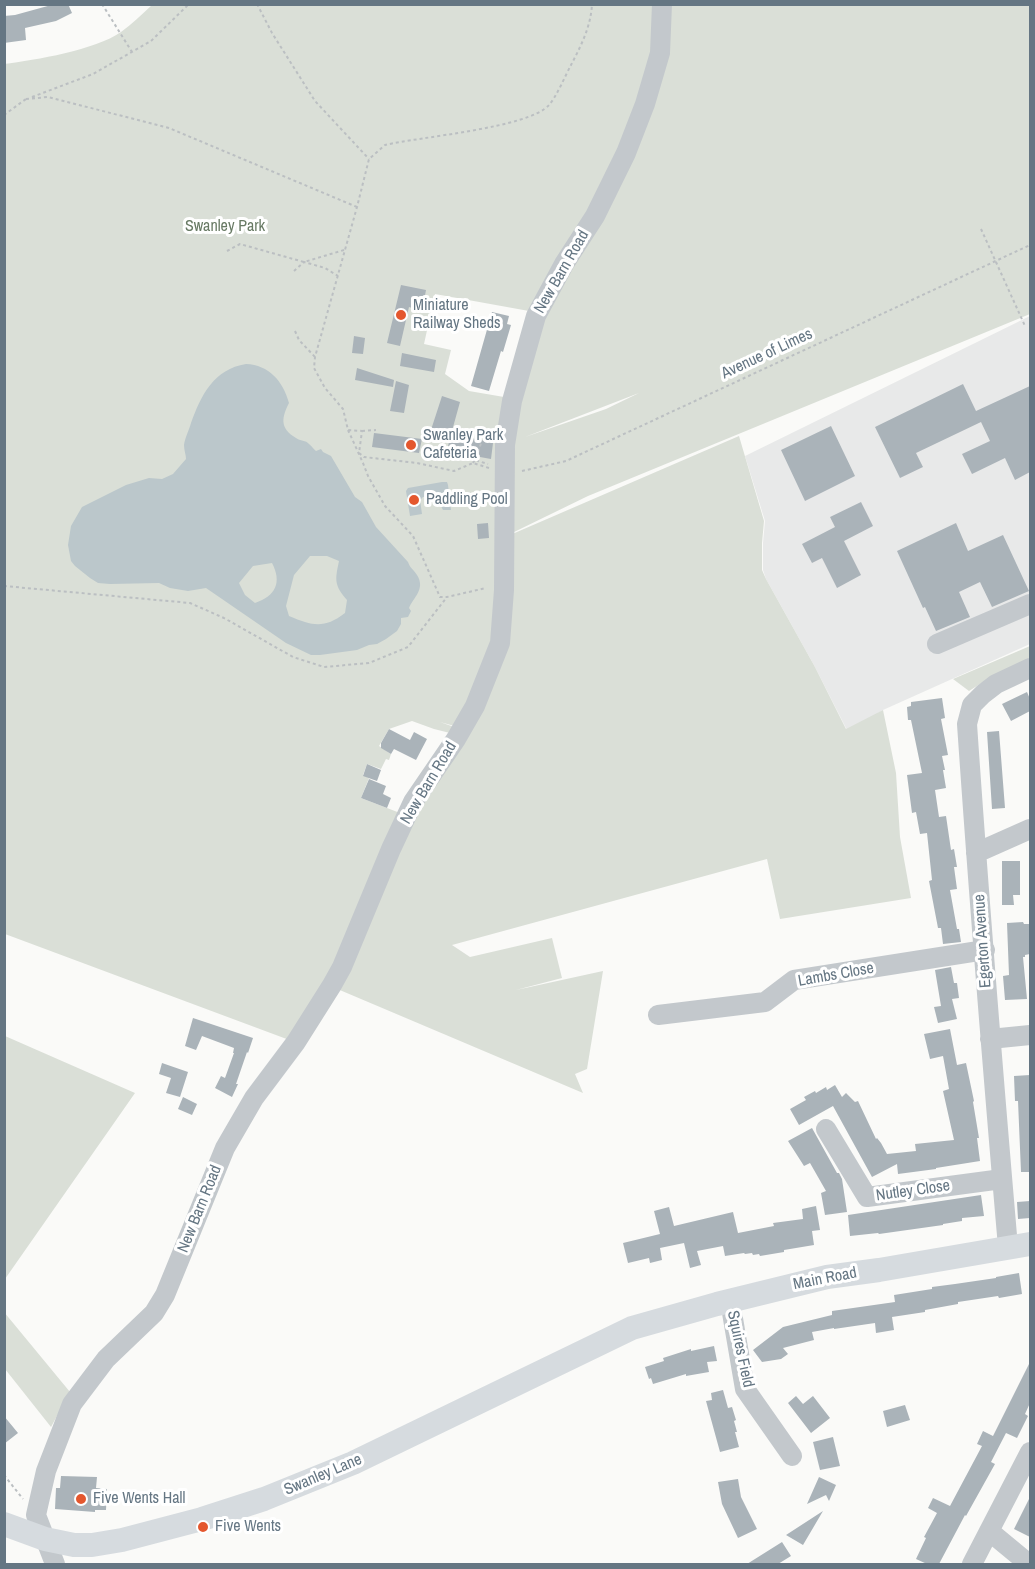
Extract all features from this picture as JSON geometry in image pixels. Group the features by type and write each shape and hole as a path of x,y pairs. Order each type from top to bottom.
{"main road":[{"name":"Main Road","path":"624,1332 730,1301 827,1277 1019,1245"},
{"name":"Swanley Lane","path":"4,1524 45,1539 74,1545 92,1545 122,1540 202,1519 264,1499 353,1463 624,1332"}],"street":[{"name":"New Barn Road","path":"55,1564 36,1515 46,1471 72,1404 106,1359 154,1313 165,1295 225,1148 254,1098 296,1042 342,967 413,802 456,739 475,706 500,643 504,590 505,445 512,401 536,316 564,264 595,216 626,153 645,104 660,52 662,4"},
{"path":"938,644 1030,604"},
{"name":"Egerton Avenue","path":"1019,1245 1002,1179 967,724 972,705 996,684 1030,668"},
{"path":"976,853 1030,829"},
{"name":"Lambs Close","path":"658,1015 765,1002 795,980 985,950"},
{"path":"990,1039 1030,1035"},
{"name":"Nutley Close","path":"826,1129 867,1197 1002,1179"},
{"name":"Squires Field","path":"730,1301 745,1389 792,1456"},
{"path":"972,1564 1030,1452"},
{"path":"989,1531 1029,1564"}],"path":[{"path":"102,4 132,52"},
{"path":"4,115 26,99 93,74 151,41 189,4"},
{"path":"257,4 272,33 315,101 369,159"},
{"path":"4,586 190,603 224,618 293,657 324,667 369,663 408,647 447,597 440,597 413,536 385,506 368,476 348,430 342,409 325,388 314,369 315,357 369,159 385,145 513,122 548,106 582,42 588,28 592,4"},
{"path":"26,99 48,97 169,128 357,207"},
{"path":"981,229 1025,326"},
{"path":"227,251 240,244 325,268 338,276"},
{"name":"Avenue of Limes","path":"514,473 566,461 1030,245"},
{"path":"294,271 304,262 344,250"},
{"path":"295,331 299,340 315,357"},
{"path":"348,430 376,430"},
{"path":"359,453 362,430"},
{"path":"473,463 482,440"},
{"path":"359,453 364,457 417,463 454,471 473,463 495,470"},
{"path":"478,453 478,461 491,464 490,468"},
{"path":"4,1475 17,1492"}],"shaded area":[{"path":"1030,316 1030,644 883,710 848,732 766,579 763,570 765,521 745,456"},
{"path":"246,364 262,367 279,381 289,403 283,422 284,426 291,434 308,443 316,451 321,449 331,456 376,527 417,575 420,585 409,608 411,611 408,617 401,618 397,631 377,644 357,650 311,655 286,643 206,588 188,591 170,588 159,583 98,583 71,561 68,545 71,526 82,507 126,485 149,478 162,479 173,474 186,459 185,440 204,393 217,377","holes":["310,556 327,556 339,561 337,582 347,600 345,613 324,624 312,624 289,616 286,606 294,575","272,563 277,576 275,588 268,596 255,603 245,595 239,583 253,566"]},
{"name":"Paddling Pool","path":"447,482 448,485 451,510 443,510 436,496 423,497 420,500 422,514 410,516 406,491 408,488"}],"green space":[{"name":"Swanley Park","path":"152,5 657,5 655,60 597,204 529,311 435,294 424,344 451,350 445,374 469,391 504,397 494,645 458,727 440,722 457,728 454,734 412,721 389,729 379,746 391,754 381,769 367,764 363,775 369,778 361,798 400,813 357,920 292,1041 5,934 4,64 48,57 96,44 121,32"},
{"path":"666,5 1030,5 1030,314 588,496 510,534 514,413 536,332 627,159","holes":["639,393 606,409 525,437"]},
{"path":"739,436 764,521 762,570 766,579 815,667 846,729 883,710 896,773 900,837 911,898 780,919 767,859 452,945 470,957 552,938 562,978 516,990 603,971 587,1069 575,1074 583,1093 335,988 405,829 479,710 510,535"},
{"path":"1030,646 1030,658 994,675 969,691 953,679"},
{"path":"5,1036 135,1093 5,1279"},
{"path":"4,1312 70,1392 51,1427 5,1369"}],"building":[{"path":"55,4 68,4 72,13 56,21 25,28 26,40 4,43 4,16"},
{"name":"Miniature Railway Sheds","path":"401,285 426,290 422,311 409,307 400,346 387,343"},
{"path":"492,312 509,316 507,324 511,325 489,391 471,386"},
{"path":"354,336 365,338 363,354 352,353"},
{"path":"402,353 436,360 434,372 400,366"},
{"path":"357,368 394,380 393,387 355,380"},
{"path":"396,381 409,385 404,413 390,411"},
{"path":"963,384 976,411 1030,386 1030,472 1015,480 1005,458 972,474 962,454 990,441 981,422 916,453 923,467 900,478 875,427"},
{"path":"442,396 460,402 450,438 430,433"},
{"path":"831,426 855,476 805,501 781,450"},
{"path":"374,433 422,439 419,453 372,447"},
{"path":"451,433 493,443 491,459 447,451"},
{"path":"861,502 873,526 844,541 861,575 837,588 822,558 812,563 802,544 835,527 830,517"},
{"path":"488,523 489,538 478,539 477,524"},
{"path":"956,523 968,551 1003,535 1029,591 992,607 980,582 959,592 970,617 936,631 897,551"},
{"path":"1027,692 1030,699 1030,711 1011,721 1002,704"},
{"path":"942,698 945,718 941,719 948,755 942,756 946,788 935,790 939,817 946,816 951,850 954,849 957,889 950,890 961,942 943,944 929,881 932,880 927,833 920,834 916,812 912,813 907,775 922,773 911,720 908,720 907,707 911,706 911,702"},
{"path":"389,729 410,740 414,732 427,739 416,760 394,749 391,754 381,748 381,743"},
{"path":"999,731 1005,808 992,809 987,732"},
{"path":"367,764 381,770 377,781 363,776"},
{"path":"369,779 386,786 383,794 391,798 387,808 361,798"},
{"path":"1002,861 1020,861 1020,895 1013,895 1014,905 1002,905"},
{"path":"1007,923 1030,924 1030,954 1023,957 1027,999 1005,1000 1003,976 1009,975"},
{"path":"951,967 954,983 957,983 959,998 952,999 957,1019 938,1023 934,1007 941,1006 935,970"},
{"path":"193,1018 253,1038 232,1097 215,1088 221,1076 225,1078 234,1048 202,1036 196,1050 185,1046"},
{"path":"950,1029 957,1065 966,1063 974,1101 980,1161 898,1174 897,1164 872,1177 833,1106 799,1125 790,1109 806,1100 804,1097 815,1091 816,1093 826,1087 827,1090 835,1085 842,1097 846,1093 855,1102 858,1101 876,1139 887,1154 916,1151 915,1144 954,1140 943,1091 949,1089 943,1056 930,1059 924,1034"},
{"path":"162,1063 188,1072 180,1097 166,1093 171,1078 159,1074"},
{"path":"1030,1075 1030,1172 1021,1172 1018,1101 1015,1101 1014,1076"},
{"path":"183,1097 197,1104 192,1115 178,1109"},
{"path":"812,1128 842,1179 847,1212 825,1215 821,1193 826,1191 810,1163 804,1166 788,1141"},
{"path":"981,1195 984,1216 962,1218 962,1221 943,1225 850,1236 848,1215"},
{"path":"1030,1201 1030,1218 1018,1219 1017,1202"},
{"path":"816,1206 820,1230 812,1231 814,1245 784,1250 784,1252 760,1256 744,1253 725,1256 723,1246 697,1251 701,1265 690,1268 684,1243 660,1248 662,1260 650,1263 649,1258 628,1263 623,1243 660,1234 654,1211 669,1207 674,1226 733,1212 738,1233 774,1226 773,1223 803,1219 802,1209"},
{"path":"1019,1273 1022,1294 958,1302 958,1304 925,1310 925,1312 892,1317 894,1330 876,1333 875,1323 812,1332 814,1340 783,1348 788,1354 781,1359 762,1362 753,1350 783,1327 832,1315 832,1311 895,1302 894,1295"},
{"path":"714,1346 717,1361 707,1362 709,1372 686,1376 686,1374 653,1384 651,1378 649,1379 645,1367 664,1361 663,1358 691,1349 691,1351"},
{"path":"1030,1362 1030,1403 1025,1414 1028,1416 1017,1438 1006,1433 991,1462 995,1464 939,1564 927,1564 916,1559 926,1538 924,1537 937,1513 928,1508 933,1498 950,1506 982,1446 977,1444 983,1431 993,1436"},
{"path":"723,1390 728,1408 732,1407 736,1420 734,1421 737,1432 735,1432 739,1447 720,1452 706,1401 712,1400 711,1393"},
{"path":"796,1396 803,1404 813,1396 830,1418 811,1433 788,1403"},
{"path":"905,1405 910,1420 887,1427 883,1411"},
{"path":"4,1416 18,1433 4,1444"},
{"path":"833,1437 840,1466 820,1470 813,1442"},
{"name":"Five Wents Hall","path":"61,1476 97,1477 96,1488 107,1489 106,1510 95,1510 95,1512 55,1509 56,1488 60,1488"},
{"path":"819,1477 836,1485 829,1501 826,1495 807,1504"},
{"path":"738,1479 741,1497 757,1529 738,1538 722,1504 718,1482"},
{"path":"1030,1497 1030,1537 1014,1529"},
{"path":"823,1511 803,1545 786,1535"},
{"path":"782,1542 791,1556 778,1564 747,1564"}],"place":[{"name":"Miniature Railway Sheds","path":"401,315"},
{"name":"Swanley Park Cafeteria","path":"411,445"},
{"name":"Paddling Pool","path":"414,500"},
{"name":"Five Wents Hall","path":"81,1499"},
{"name":"Five Wents","path":"203,1527"}]}
